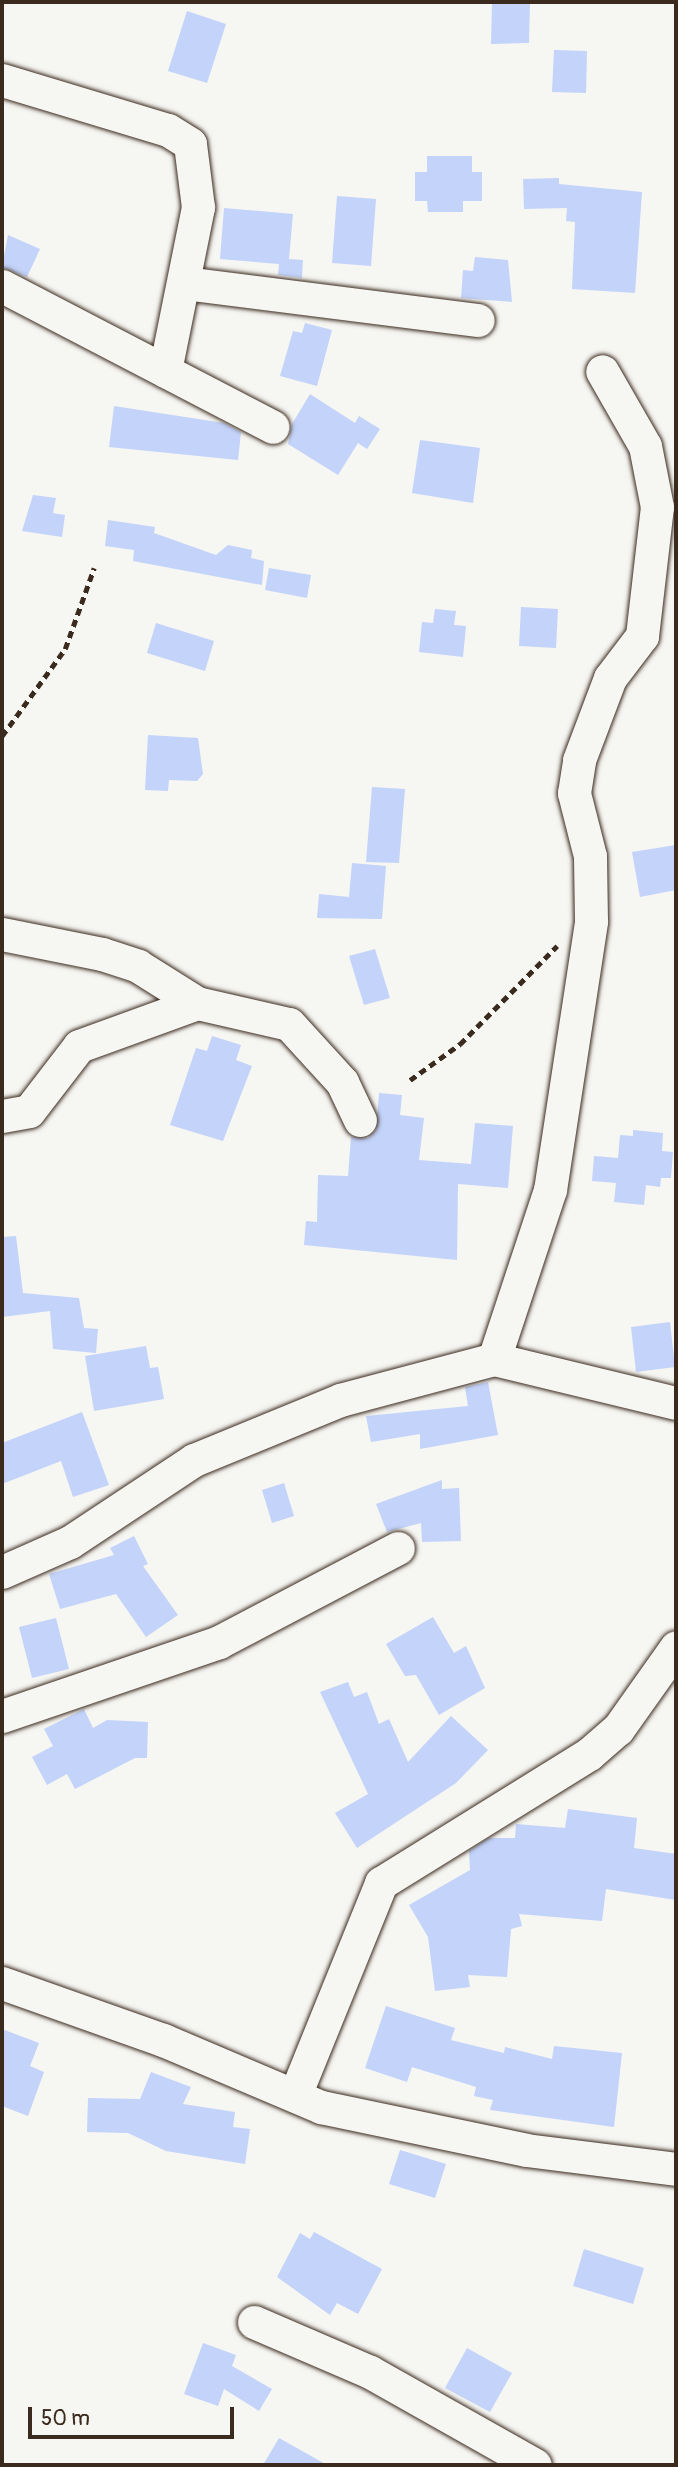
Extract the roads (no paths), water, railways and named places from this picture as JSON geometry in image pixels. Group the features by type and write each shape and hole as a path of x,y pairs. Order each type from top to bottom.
{"street":[{"path":"2,80 168,130 190,144 198,207 165,371"},
{"path":"184,283 478,320"},
{"path":"2,286 273,427"},
{"path":"494,1359 550,1190 591,921 590,856 574,793 579,761 610,678 642,636 657,507 645,446 602,371"},
{"path":"2,934 138,965 197,1003 289,1024 342,1082 360,1119"},
{"path":"2,1116 29,1111 79,1046 197,1003"},
{"path":"2,1572 82,1535 194,1460 340,1400 494,1359 676,1404"},
{"path":"2,1716 219,1642 398,1548"},
{"path":"295,2095 381,1883 589,1754 618,1729 676,1647"},
{"path":"2,1983 321,2107 526,2150 676,2169"},
{"path":"254,2322 370,2372 535,2465"}]}
